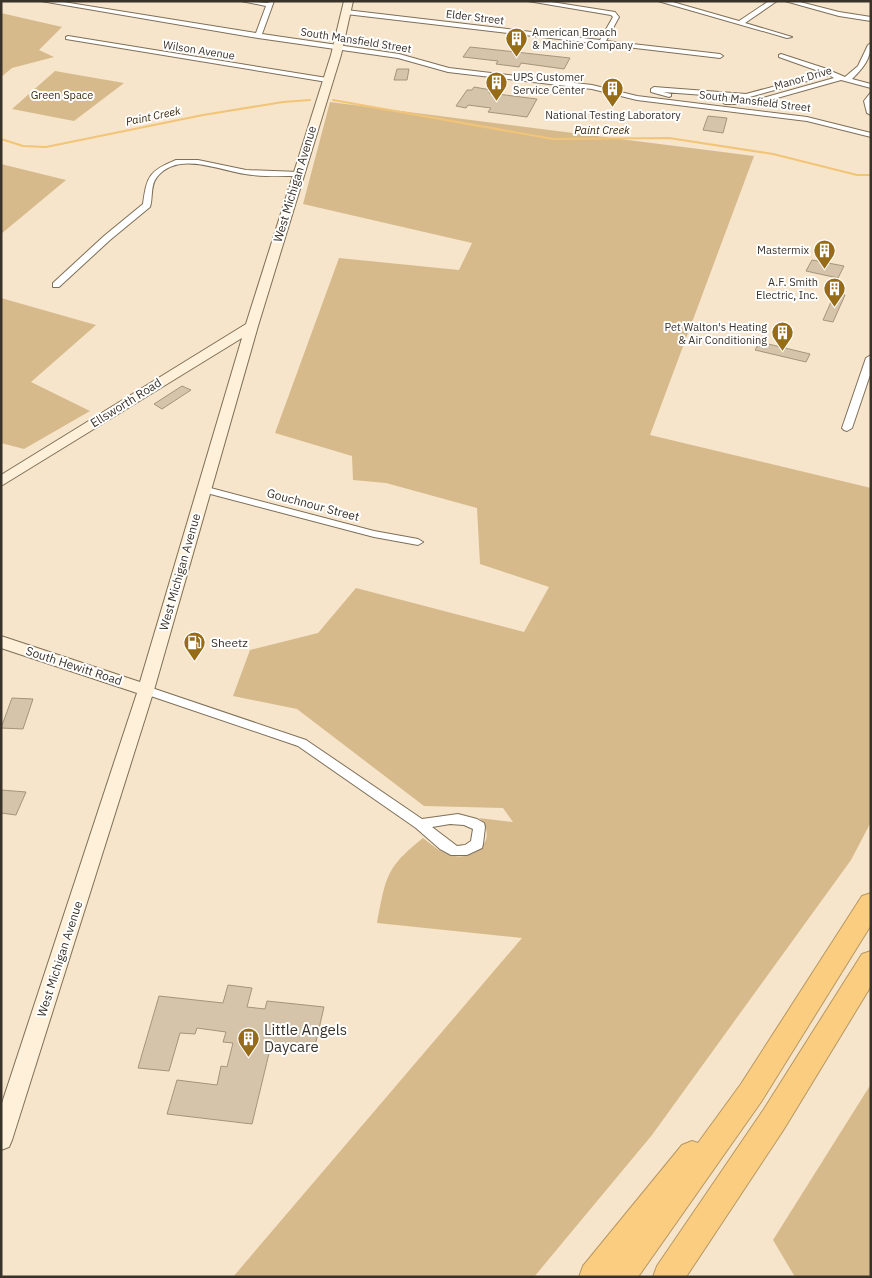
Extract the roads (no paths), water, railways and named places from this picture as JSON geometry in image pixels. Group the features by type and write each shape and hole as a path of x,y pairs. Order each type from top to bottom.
{"highway":[{"path":"619,1277 751,1093 871,903"},
{"path":"668,1277 774,1119 871,962"},
{"path":"594,1277 725,1116 751,1093"}],"main road":[{"name":"West Michigan Avenue","path":"1,1140 146,690 203,489 337,48 349,1"},
{"name":"Ellsworth Road","path":"1,482 252,326"},
{"name":"South Hewitt Road","path":"1,642 146,690"}],"street":[{"name":"South Mansfield Street","path":"44,1 258,36 399,56 448,70 592,87 636,98 807,119 871,135"},
{"path":"244,1 271,3 258,36"},
{"path":"531,1 609,12 616,17 602,42"},
{"path":"661,1 789,38"},
{"path":"740,23 774,1"},
{"path":"788,1 839,14 871,19"},
{"name":"Elder Street","path":"346,12 720,56"},
{"name":"Wilson Avenue","path":"68,38 327,80"},
{"name":"Manor Drive","path":"830,73 746,96 657,88 654,92 732,103 756,102 844,79 861,67 869,54 871,45"},
{"path":"781,56 844,79 871,86"},
{"path":"871,94 867,101 871,114"},
{"path":"56,285 107,238 147,205 150,182 154,175 164,168 179,162 198,162 246,172 250,176 264,178 298,177"},
{"path":"847,428 871,358"},
{"name":"Gouchnour Street","path":"203,489 374,534 418,542"},
{"path":"146,690 302,743 420,824"}],"waterway":[{"name":"Paint Creek","path":"1,139 23,146 46,147 203,115 283,102 310,100"},
{"name":"Paint Creek","path":"333,100 553,139 669,138 773,154 857,175 871,175"}],"place":[{"name":"American Broach & Machine Company","path":"516,57"},
{"name":"UPS Customer Service Center","path":"497,102"},
{"name":"National Testing Laboratory","path":"613,108"},
{"name":"Mastermix","path":"825,269"},
{"name":"A.F. Smith Electric, Inc.","path":"834,307"},
{"name":"Pet Walton's Heating & Air Conditioning","path":"783,352"},
{"name":"Sheetz","path":"195,662"},
{"name":"Little Angels Daycare","path":"248,1058"}],"park label":[{"name":"Green Space","path":"62,95"}]}
